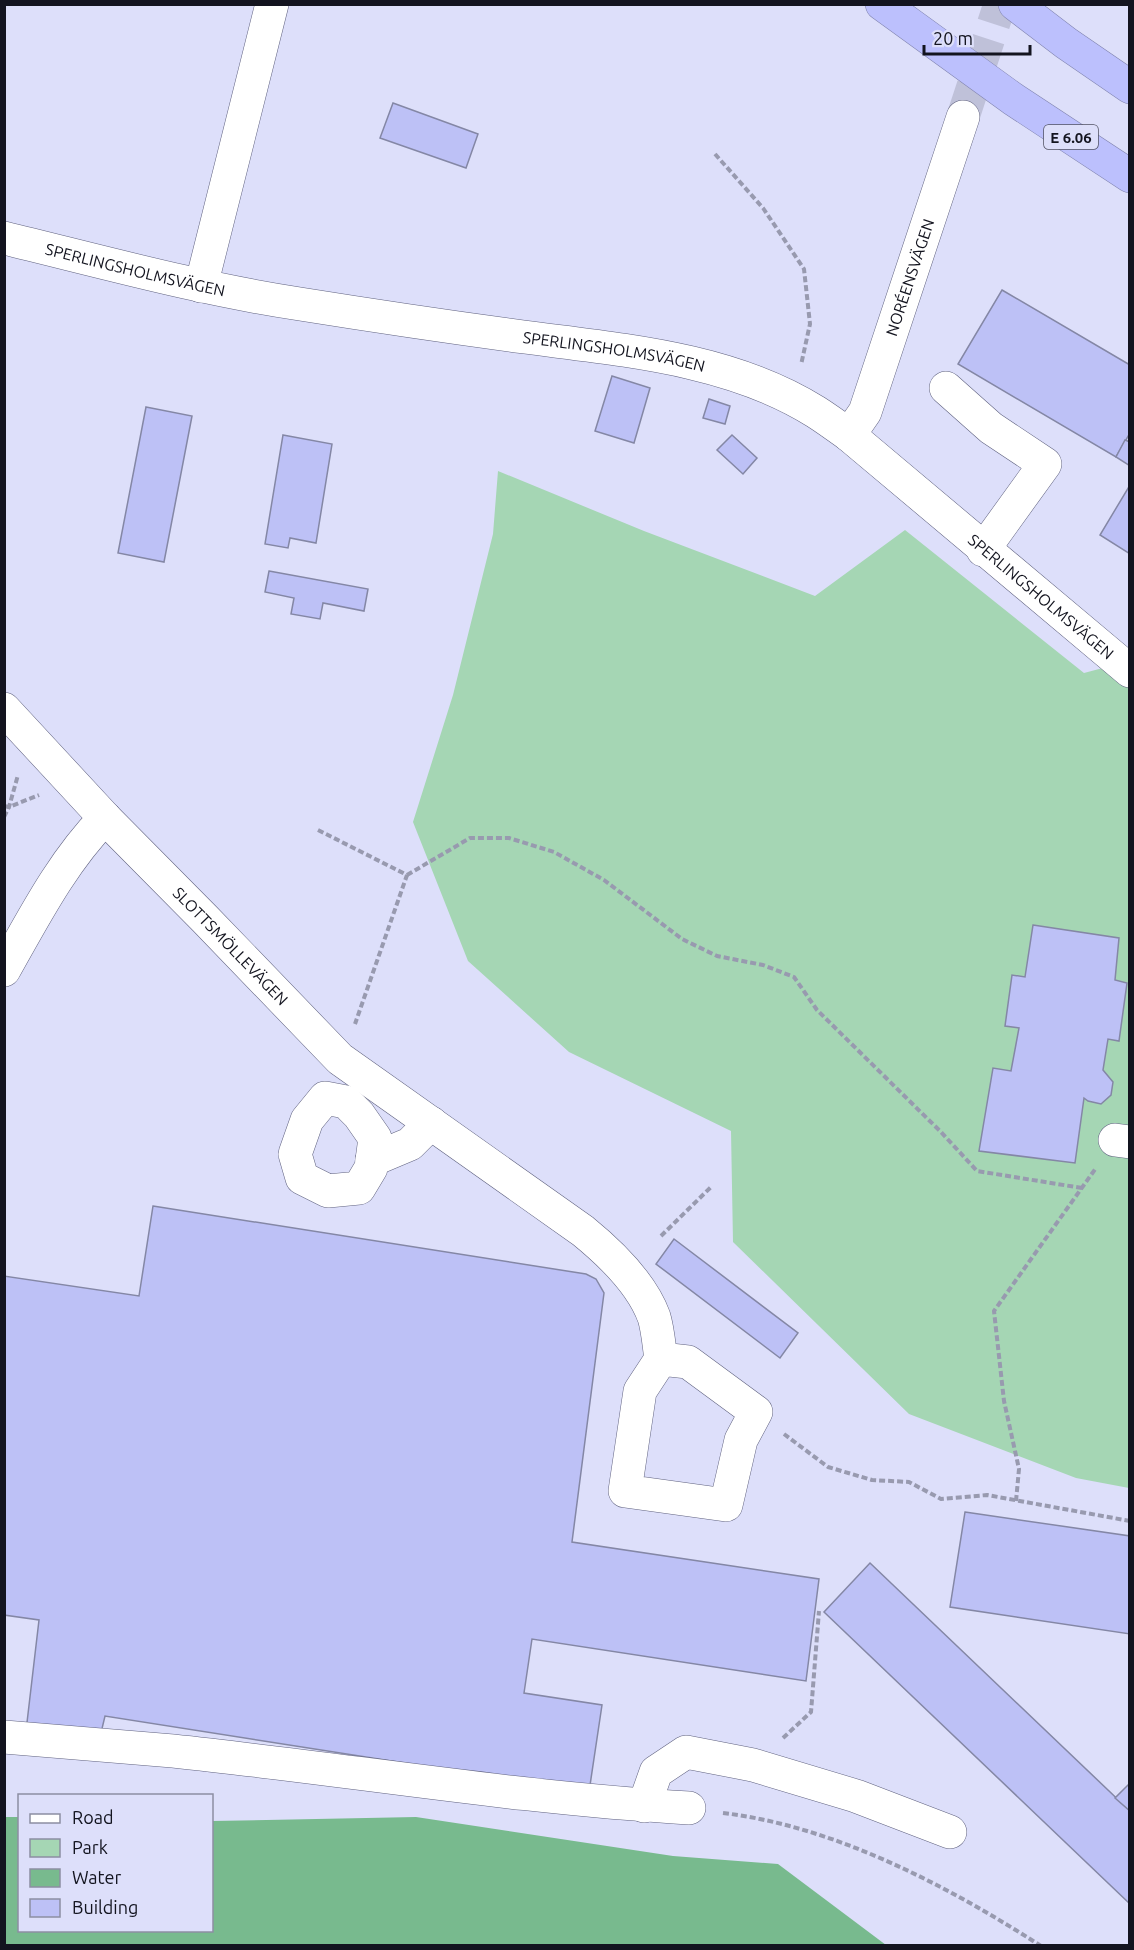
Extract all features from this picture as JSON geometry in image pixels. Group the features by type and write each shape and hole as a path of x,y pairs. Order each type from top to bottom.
{"highway":[{"name":"E 6.06","path":"882,4 1013,99 1130,176"},
{"path":"1015,4 1130,87"}],"street":[{"path":"201,286 272,4"},
{"name":"NORÉENSVÄGEN","path":"849,435 865,412 963,117"},
{"name":"SPERLINGSHOLMSVÄGEN","path":"4,238 201,286 321,308 624,351 708,367 761,385 815,411 849,435 983,550 1130,671"},
{"path":"946,388 991,428 1045,464 983,550"},
{"name":"SLOTTSMÖLLEVÄGEN","path":"4,710 105,818 206,919 340,1059 583,1231 613,1256 639,1292 653,1317 661,1359"},
{"path":"4,970 51,887 85,839 105,818"},
{"path":"372,1160 410,1144 431,1123"},
{"path":"661,1359 688,1362 756,1412 741,1440 726,1505 625,1491 640,1390 661,1359"},
{"path":"4,1737 172,1751 644,1806 689,1808"},
{"path":"644,1806 656,1772 686,1752 753,1765 856,1796 950,1832"}],"path":[{"path":"715,154 763,208 804,269 810,324 793,400"},
{"path":"4,817 20,766"},
{"path":"7,807 42,793"},
{"path":"318,831 407,874"},
{"path":"340,1059 351,1034 407,874 470,837 509,838 554,852 604,880 682,939 717,956 763,965 794,977 817,1010 941,1132 977,1171 1082,1188"},
{"path":"661,1236 711,1186"},
{"path":"1016,1501 1019,1469 1004,1401 994,1311 1074,1200"},
{"path":"756,1412 828,1467 872,1480 909,1482 941,1499 987,1495 1130,1521"},
{"path":"776,1745 811,1712 819,1611"},
{"path":"689,1808 756,1817 810,1832 885,1861 960,1896 1041,1946"}],"green space":[{"path":"498,471 644,531 815,596 905,530 1084,673 1129,661 1129,1488 1076,1478 909,1414 733,1242 731,1131 569,1052 468,961 413,822 453,695 493,534"}],"water":[{"path":"5,1817 18,1817 18,1932 213,1932 213,1821 416,1817 673,1856 778,1864 886,1945 5,1945"}],"building":[{"path":"393,103 478,134 466,168 380,138"},
{"path":"1002,290 1130,365 1130,433 1116,457 958,364"},
{"path":"612,376 650,388 634,443 595,431"},
{"path":"709,399 730,406 725,424 703,418"},
{"path":"146,407 192,416 164,562 118,553"},
{"path":"283,435 332,444 316,543 290,538 288,548 265,544"},
{"path":"732,435 757,458 743,474 717,450"},
{"path":"1125,440 1130,442 1130,466 1116,457"},
{"path":"1130,485 1130,554 1100,535"},
{"path":"269,571 368,589 364,611 323,603 320,619 291,614 294,598 265,592"},
{"path":"1033,925 1119,938 1115,980 1127,983 1119,1041 1108,1039 1103,1070 1113,1082 1111,1095 1101,1104 1084,1098 1075,1163 979,1151 993,1068 1011,1071 1019,1028 1005,1026 1012,975 1025,977"},
{"path":"153,1206 586,1274 596,1279 604,1293 572,1542 819,1579 806,1681 532,1639 524,1693 602,1705 589,1792 105,1716 100,1737 26,1731 39,1620 4,1615 4,1276 139,1296"},
{"path":"674,1239 798,1333 780,1358 656,1264"},
{"path":"965,1512 1130,1536 1130,1634 950,1607"},
{"path":"870,1563 1130,1811 1130,1904 824,1612"},
{"path":"1130,1783 1130,1811 1115,1798"}],"tunnel":[{"path":"963,117 1000,4"}]}
